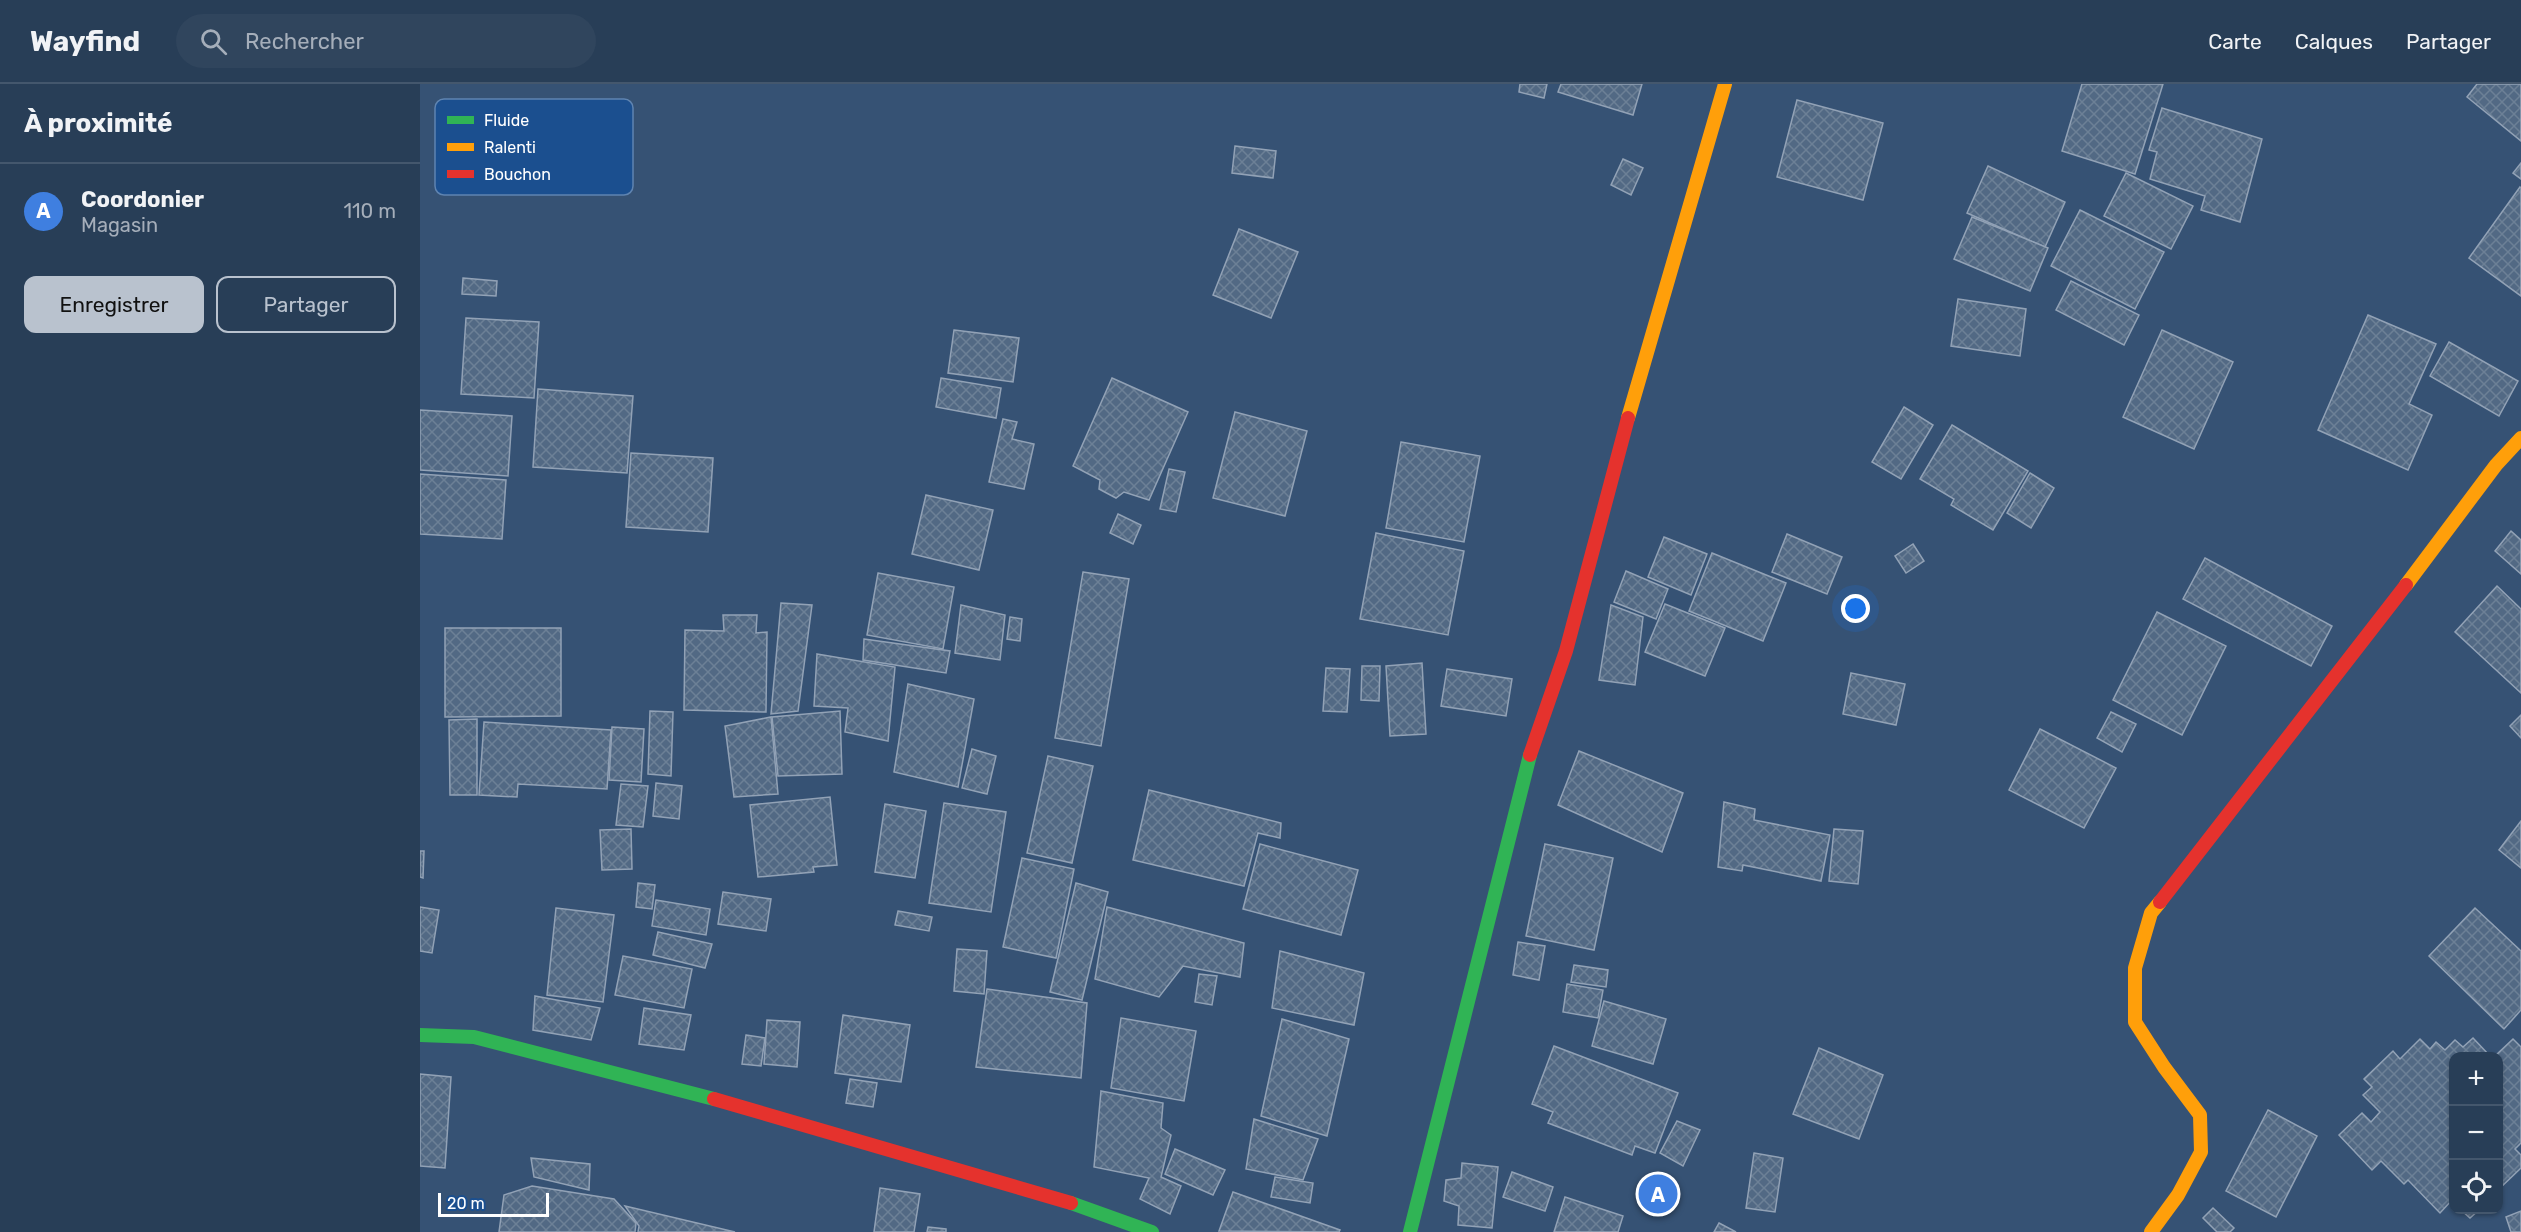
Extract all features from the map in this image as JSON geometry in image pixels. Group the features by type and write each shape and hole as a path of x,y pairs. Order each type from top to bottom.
{"street":[{"path":"1410,1232 1526,766 1566,651 1613,468 1725,84"},
{"path":"2151,1232 2178,1195 2201,1152 2200,1115 2164,1067 2135,1022 2135,968 2151,913 2361,645 2496,465 2521,438"},
{"path":"420,1035 474,1037 735,1104 1089,1208 1152,1232"}],"building":[{"path":"1520,84 1547,84 1544,98 1519,92"},
{"path":"1561,84 1642,84 1633,115 1558,92"},
{"path":"2082,84 2163,84 2135,174 2062,151"},
{"path":"2477,84 2521,84 2521,141 2467,97"},
{"path":"1797,100 1883,123 1863,200 1777,177"},
{"path":"2162,108 2262,139 2240,222 2201,210 2205,196 2150,179 2157,152 2149,150"},
{"path":"1235,146 1276,151 1273,178 1232,173"},
{"path":"1623,159 1643,168 1631,195 1611,185"},
{"path":"2521,163 2521,179 2513,173"},
{"path":"1988,166 2065,202 2045,247 1967,213"},
{"path":"2126,173 2193,206 2171,249 2104,216"},
{"path":"2521,188 2521,296 2469,258"},
{"path":"2080,210 2164,252 2135,309 2051,266"},
{"path":"1972,217 2048,248 2030,291 1954,259"},
{"path":"1239,229 1298,252 1271,318 1213,295"},
{"path":"463,278 497,281 496,296 462,294"},
{"path":"2071,281 2139,315 2124,345 2056,310"},
{"path":"1958,299 2026,309 2020,356 1951,346"},
{"path":"2368,315 2436,344 2409,404 2432,415 2408,470 2318,430"},
{"path":"466,318 539,322 534,398 461,394"},
{"path":"954,330 1019,338 1013,382 948,373"},
{"path":"2162,330 2233,362 2194,449 2123,417"},
{"path":"2449,342 2518,381 2499,416 2430,376"},
{"path":"941,378 1001,388 996,418 936,407"},
{"path":"1112,378 1188,412 1149,500 1124,492 1116,498 1099,489 1100,480 1073,466"},
{"path":"538,389 633,396 627,473 533,467"},
{"path":"1904,407 1933,425 1901,479 1872,462"},
{"path":"420,410 512,416 508,476 420,470"},
{"path":"1235,412 1307,431 1285,516 1213,498"},
{"path":"1003,419 1017,422 1012,439 1034,444 1024,489 989,482"},
{"path":"1952,425 2028,471 1993,530 1951,505 1954,499 1920,479"},
{"path":"1401,442 1480,456 1464,542 1386,528"},
{"path":"631,453 713,458 708,532 626,527"},
{"path":"1169,469 1185,472 1176,512 1160,509"},
{"path":"2030,473 2054,488 2031,528 2007,513"},
{"path":"420,474 506,480 502,539 420,534"},
{"path":"926,495 993,510 979,570 912,554"},
{"path":"1118,514 1141,525 1133,544 1110,533"},
{"path":"2511,531 2521,540 2521,574 2495,551"},
{"path":"1376,533 1464,551 1448,635 1360,619"},
{"path":"1787,534 1842,557 1827,594 1772,572"},
{"path":"1664,537 1707,554 1691,595 1648,577"},
{"path":"1913,544 1924,561 1906,573 1895,556"},
{"path":"1712,553 1786,583 1763,641 1689,611"},
{"path":"2205,558 2332,626 2311,666 2183,599"},
{"path":"1626,571 1668,589 1656,619 1614,602"},
{"path":"1083,572 1129,579 1101,746 1055,738"},
{"path":"878,573 954,587 943,649 867,635"},
{"path":"2497,586 2521,609 2521,693 2455,632"},
{"path":"781,603 812,605 798,711 771,714"},
{"path":"1665,604 1725,628 1705,676 1645,652"},
{"path":"961,605 1005,615 1000,660 955,653"},
{"path":"1611,605 1643,617 1635,685 1599,680"},
{"path":"2157,612 2226,646 2182,735 2113,700"},
{"path":"723,615 757,615 756,633 767,632 766,712 684,710 685,630 724,631"},
{"path":"1010,617 1022,619 1020,641 1007,639"},
{"path":"445,628 561,628 561,716 445,717"},
{"path":"864,639 950,651 946,673 863,660"},
{"path":"817,654 895,667 888,741 845,732 848,708 814,706"},
{"path":"1422,663 1426,734 1390,736 1386,666"},
{"path":"1362,666 1380,666 1379,701 1361,700"},
{"path":"1326,668 1350,669 1347,712 1323,711"},
{"path":"1447,669 1512,679 1506,716 1441,706"},
{"path":"1851,673 1905,684 1896,725 1843,714"},
{"path":"908,684 974,699 958,787 894,772"},
{"path":"650,711 673,712 671,776 648,774"},
{"path":"840,711 842,774 778,776 772,717"},
{"path":"2111,712 2136,724 2122,752 2097,738"},
{"path":"2521,715 2521,738 2510,726"},
{"path":"771,717 778,794 734,797 725,726"},
{"path":"477,719 477,795 450,795 449,720"},
{"path":"484,722 611,730 607,789 518,784 517,797 479,795"},
{"path":"612,727 644,729 641,782 609,780"},
{"path":"2040,729 2116,768 2084,828 2009,790"},
{"path":"972,749 996,756 987,794 962,788"},
{"path":"1579,751 1683,793 1662,852 1558,805"},
{"path":"1048,756 1093,766 1072,863 1027,853"},
{"path":"656,783 682,786 679,819 653,816"},
{"path":"621,784 648,786 643,827 616,825"},
{"path":"1149,790 1281,823 1280,838 1258,833 1244,886 1133,860"},
{"path":"830,797 837,865 813,867 814,872 758,877 750,805"},
{"path":"1724,802 1755,809 1754,820 1830,835 1821,881 1743,865 1742,871 1718,867"},
{"path":"944,803 1006,812 991,912 929,903"},
{"path":"885,804 926,811 915,878 875,872"},
{"path":"2521,821 2521,868 2499,850"},
{"path":"631,829 632,869 602,870 600,830"},
{"path":"1834,829 1863,831 1858,884 1829,881"},
{"path":"1260,844 1358,870 1341,935 1243,909"},
{"path":"1545,844 1613,858 1594,950 1526,936"},
{"path":"420,851 424,851 423,878 420,877"},
{"path":"1022,858 1074,869 1056,958 1003,947"},
{"path":"638,883 655,885 652,909 636,907"},
{"path":"1076,883 1108,892 1082,1000 1050,992"},
{"path":"723,892 771,899 766,931 718,924"},
{"path":"656,900 710,909 706,935 652,926"},
{"path":"420,907 439,910 432,953 420,951"},
{"path":"1107,907 1244,943 1240,977 1183,966 1159,997 1095,979"},
{"path":"556,908 614,915 603,1002 547,995"},
{"path":"2475,908 2521,951 2521,1010 2504,1029 2429,956"},
{"path":"898,911 932,917 929,931 895,925"},
{"path":"658,932 712,944 705,968 653,955"},
{"path":"1518,942 1545,946 1539,980 1513,975"},
{"path":"957,949 987,951 984,994 954,991"},
{"path":"1280,951 1364,973 1354,1025 1272,1008"},
{"path":"623,956 692,969 684,1008 615,995"},
{"path":"1574,965 1608,970 1606,987 1571,982"},
{"path":"1199,974 1217,976 1212,1005 1195,1002"},
{"path":"1567,984 1603,990 1598,1018 1563,1012"},
{"path":"987,989 1087,1003 1081,1078 976,1067"},
{"path":"535,996 600,1008 591,1040 533,1030"},
{"path":"1604,1001 1666,1019 1653,1064 1592,1046"},
{"path":"644,1008 691,1015 684,1050 639,1044"},
{"path":"843,1015 910,1025 901,1082 835,1073"},
{"path":"1121,1018 1196,1031 1184,1101 1111,1088"},
{"path":"1282,1019 1349,1039 1327,1136 1261,1116"},
{"path":"767,1020 800,1022 797,1067 764,1064"},
{"path":"746,1035 765,1038 761,1066 742,1064"},
{"path":"2473,1038 2486,1052 2449,1052 2449,1203 2440,1213 2408,1180 2404,1184 2381,1161 2372,1170 2339,1135 2362,1113 2371,1122 2380,1112 2363,1095 2372,1087 2364,1079 2393,1051 2400,1059 2420,1039 2430,1049 2436,1042 2445,1050 2455,1040 2463,1047"},
{"path":"2513,1039 2521,1047 2521,1143 2515,1149 2521,1155 2521,1168 2503,1185 2503,1052 2499,1052"},
{"path":"1554,1046 1678,1093 1655,1153 1635,1146 1632,1155 1548,1123 1553,1112 1532,1104"},
{"path":"1819,1048 1883,1075 1859,1139 1793,1114"},
{"path":"420,1074 451,1077 445,1168 420,1166"},
{"path":"850,1079 877,1083 873,1107 846,1103"},
{"path":"1101,1091 1163,1103 1161,1128 1171,1135 1161,1177 1181,1186 1170,1214 1140,1199 1149,1178 1094,1167"},
{"path":"2268,1110 2317,1136 2276,1217 2226,1191"},
{"path":"1254,1119 1318,1139 1303,1180 1246,1169"},
{"path":"1677,1121 1700,1130 1683,1166 1660,1153"},
{"path":"1175,1149 1225,1170 1213,1195 1165,1174"},
{"path":"1754,1153 1783,1158 1775,1212 1746,1208"},
{"path":"531,1158 590,1164 589,1190 534,1177"},
{"path":"1462,1163 1498,1167 1492,1228 1458,1225 1459,1206 1444,1201 1446,1180 1461,1178"},
{"path":"1512,1172 1553,1187 1545,1211 1503,1197"},
{"path":"1275,1177 1313,1183 1310,1203 1271,1197"},
{"path":"532,1186 614,1199 636,1223 635,1232 499,1232 504,1195"},
{"path":"880,1188 920,1194 914,1232 874,1232"},
{"path":"1233,1192 1340,1230 1339,1232 1219,1231"},
{"path":"1565,1197 1623,1216 1618,1232 1554,1232"},
{"path":"625,1206 735,1232 638,1232 639,1226"},
{"path":"2213,1208 2234,1228 2230,1232 2217,1232 2203,1218"},
{"path":"2521,1211 2521,1232 2511,1232 2506,1217"},
{"path":"1719,1223 1736,1232 1714,1232"},
{"path":"928,1227 946,1229 946,1232 927,1232"}],"traffic: fast":[{"path":"1410,1232 1530,755"},
{"path":"420,1035 474,1037 714,1099"},
{"path":"1071,1203 1152,1232"}],"traffic: slow":[{"path":"1628,418 1725,84"},
{"path":"2406,585 2496,465 2521,438"},
{"path":"2151,1232 2178,1195 2201,1152 2200,1115 2164,1067 2135,1022 2135,968 2151,913 2160,902"}],"traffic: jam":[{"path":"1530,755 1566,651 1628,418"},
{"path":"2160,902 2406,585"},
{"path":"714,1099 1071,1203"}],"place":[{"name":"Coordonier","path":"1658,1194"}]}
